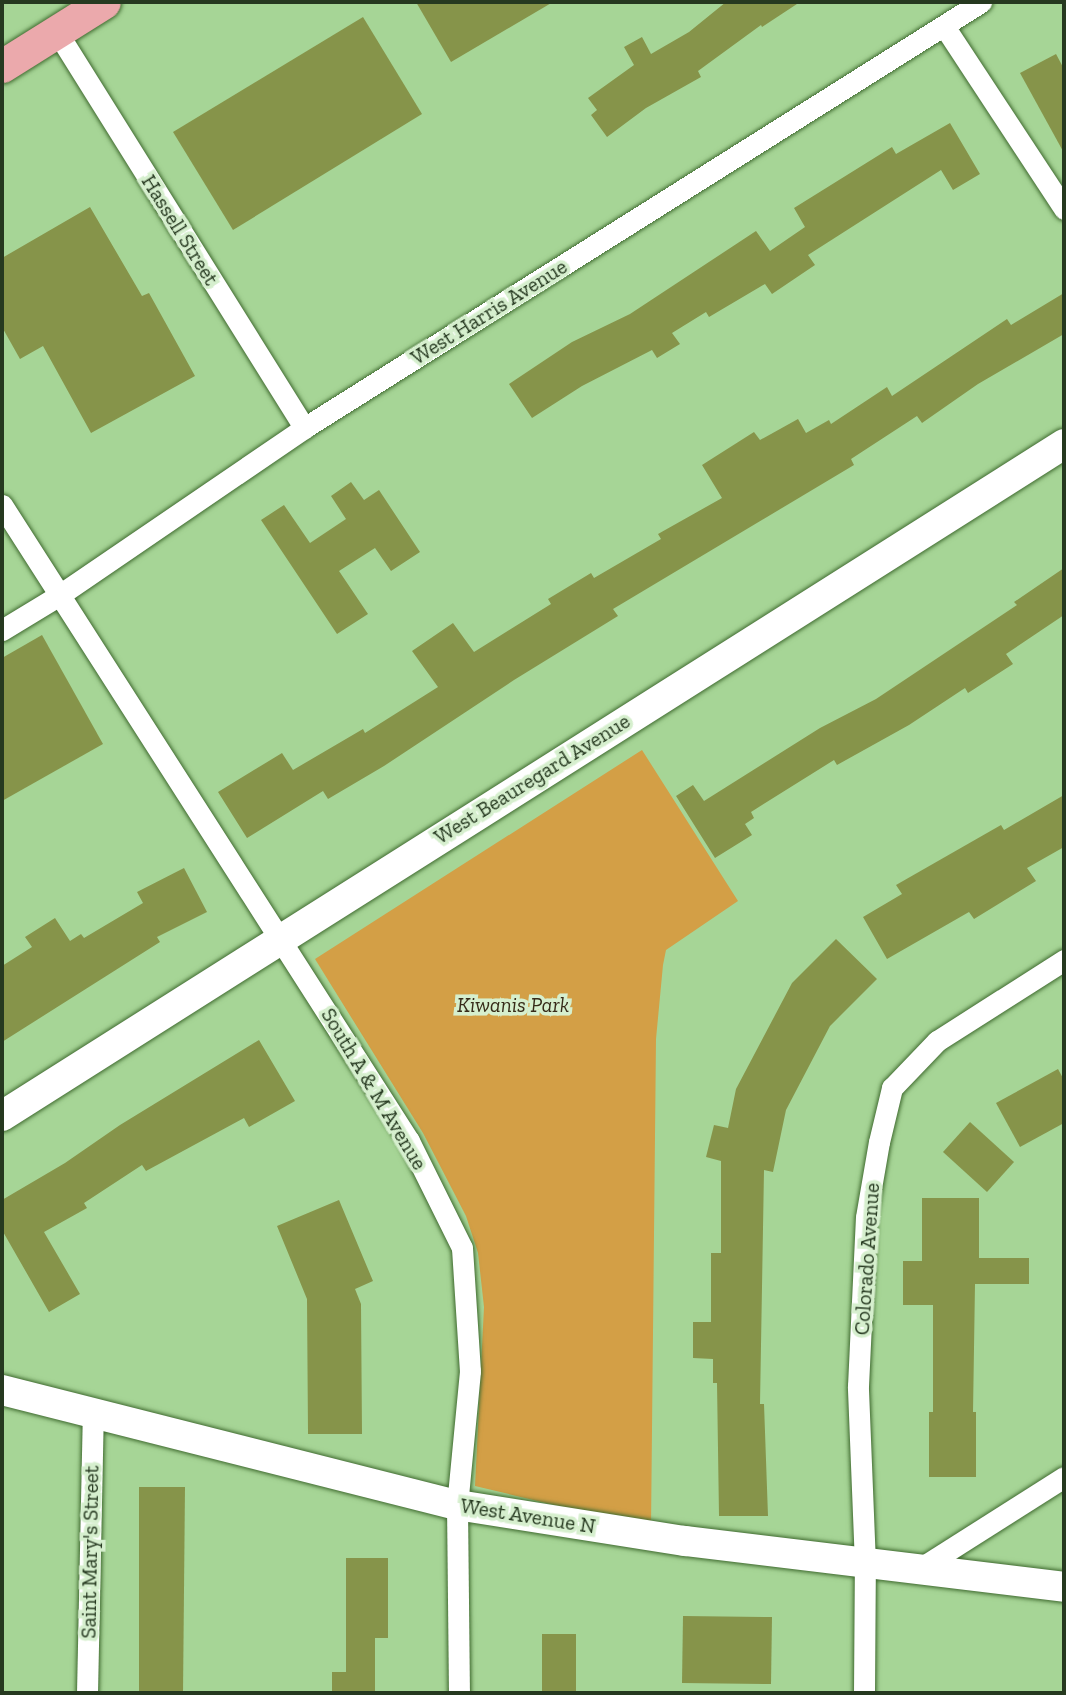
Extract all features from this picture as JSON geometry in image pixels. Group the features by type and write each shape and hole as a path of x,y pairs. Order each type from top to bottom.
{"main road":[{"path":"2,66 104,2"}],"street":[{"name":"West Harris Avenue","path":"2,630 58,596 304,428 981,2"},
{"path":"944,26 1064,209"},
{"name":"Hassell Street","path":"57,32 304,428"},
{"name":"West Beauregard Avenue","path":"2,1116 1064,444"},
{"name":"South A & M Avenue","path":"2,505 410,1141 462,1248 470,1371 457,1505 460,1693"},
{"name":"Colorado Avenue","path":"864,1693 865,1564 858,1385 866,1217 892,1088 937,1041 1064,960"},
{"name":"West Avenue N","path":"2,1390 457,1505 685,1541 1064,1587"},
{"name":"Saint Mary's Street","path":"87,1693 93,1411"},
{"path":"916,1571 1064,1477"}],"green space":[{"name":"Kiwanis Park","path":"642,750 738,901 666,950 663,965 656,1039 651,1528 475,1486 484,1307 478,1253 466,1216 423,1133 315,959"}],"building":[{"path":"416,2 553,2 451,62"},
{"path":"726,2 800,2 762,27 761,25 698,71 701,77 646,108 607,137 591,115 597,110 588,98 634,65 624,47 642,37 651,54 689,32"},
{"path":"363,17 422,114 233,230 173,132"},
{"path":"1056,54 1064,69 1064,153 1020,73"},
{"path":"950,123 980,174 953,190 941,170 808,255 815,265 772,294 765,284 709,317 706,312 672,333 680,344 657,358 652,350 582,386 532,418 509,384 572,342 630,314 756,231 770,251 805,227 794,208 892,147 896,154"},
{"path":"90,207 142,296 149,293 195,376 91,433 43,346 20,359 2,327 2,258"},
{"path":"1064,293 1064,334 978,384 922,423 917,416 851,459 854,465 613,609 618,616 514,680 384,766 328,799 323,791 247,838 218,792 282,753 293,770 363,729 365,733 438,687 412,651 453,623 474,652 551,604 548,599 591,573 594,578 661,539 658,534 722,498 702,465 754,432 760,440 798,419 806,433 829,420 831,424 887,387 892,396 1007,319 1011,325"},
{"path":"351,482 364,500 379,490 420,552 391,571 375,548 339,571 368,614 337,634 261,520 284,505 310,543 346,519 331,496"},
{"path":"1064,568 1064,615 1006,654 1013,664 968,693 965,688 909,725 837,765 834,760 751,812 754,818 745,824 752,835 715,858 676,796 693,785 704,801 820,728 876,699 1017,605 1014,602"},
{"path":"42,635 103,744 2,801 2,658"},
{"path":"1064,795 1064,847 1027,868 1036,881 974,919 969,912 887,959 863,917 902,894 896,885 1001,825 1004,830"},
{"path":"184,868 207,912 157,937 160,942 2,1042 2,966 32,947 25,937 55,918 70,941 81,934 84,938 143,903 137,892"},
{"path":"836,939 877,979 830,1026 786,1110 773,1172 764,1170 760,1404 764,1404 768,1516 719,1516 717,1383 713,1383 713,1359 693,1358 693,1322 711,1322 711,1253 721,1253 721,1161 706,1157 714,1125 728,1128 736,1089 792,983"},
{"path":"259,1040 295,1101 249,1127 244,1118 146,1171 142,1165 84,1203 87,1208 44,1232 80,1294 49,1312 2,1230 2,1200"},
{"path":"1058,1069 1064,1080 1064,1123 1020,1147 996,1103"},
{"path":"970,1122 1014,1162 987,1192 943,1152"},
{"path":"922,1198 979,1198 979,1258 1029,1258 1029,1284 975,1284 973,1412 976,1412 976,1477 929,1477 929,1412 933,1412 933,1305 903,1305 903,1261 922,1261"},
{"path":"339,1200 373,1281 355,1289 361,1304 362,1434 308,1434 307,1299 277,1226"},
{"path":"139,1487 185,1487 183,1693 139,1693"},
{"path":"346,1558 388,1558 388,1638 375,1638 375,1693 332,1693 332,1672 346,1672"},
{"path":"683,1616 772,1617 771,1684 682,1683"},
{"path":"542,1634 576,1634 576,1693 542,1693"}]}
